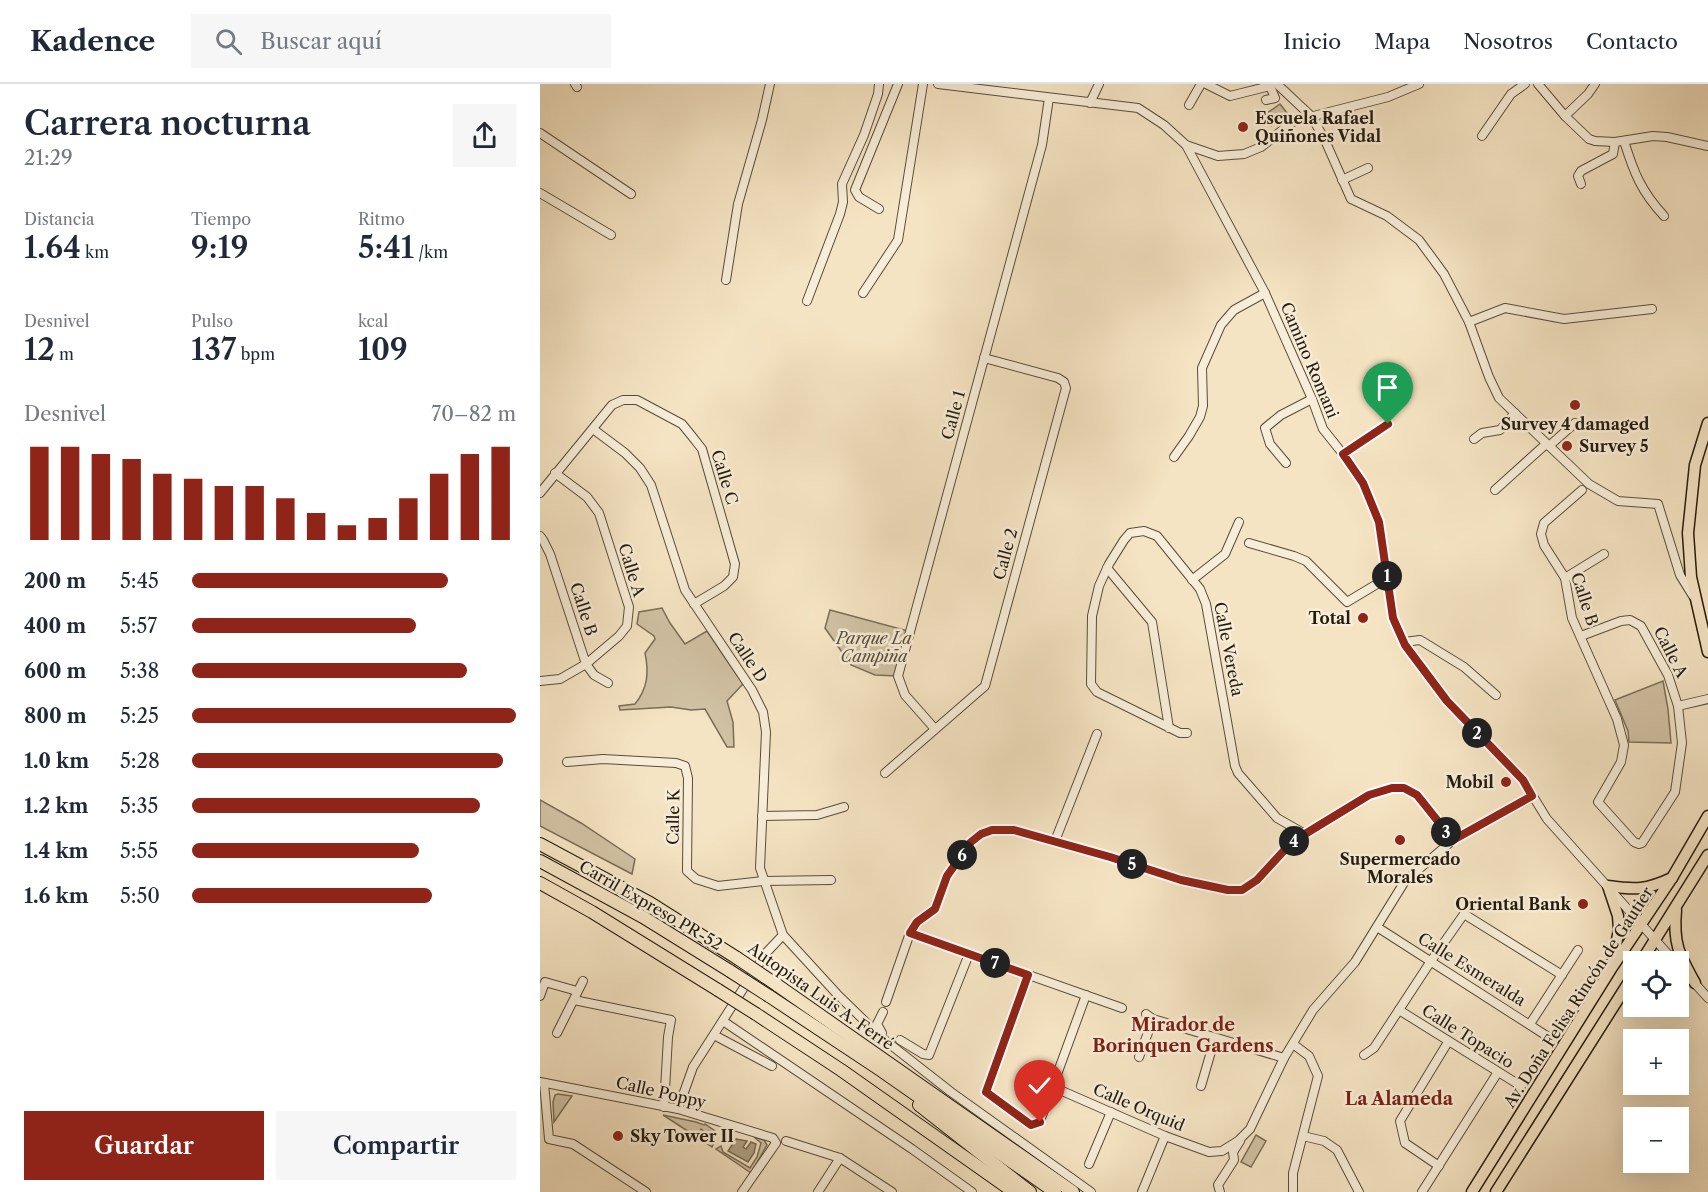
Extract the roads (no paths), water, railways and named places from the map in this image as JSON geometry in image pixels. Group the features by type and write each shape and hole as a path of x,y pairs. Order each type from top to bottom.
{"highway":[{"name":"Autopista Luis A. Ferré","path":"540,844 651,903 737,958 1073,1192"},
{"name":"Carril Expreso PR-52","path":"540,861 643,917 769,996 892,1077 1055,1192"},
{"path":"540,884 592,912 756,1014 841,1070 1014,1192"},
{"path":"540,893 592,912"},
{"name":"Carril Expreso PR-52","path":"835,1040 1030,1192"},
{"path":"977,1166 1002,1192"}],"main road":[{"path":"1708,423 1695,465 1688,533 1691,577 1708,652"},
{"name":"Av. Doña Felisa Rincón de Gautier","path":"1643,951 1648,931 1672,878 1708,816"},
{"name":"Av. Doña Felisa Rincón de Gautier","path":"1472,1192 1611,969 1648,931 1677,907 1708,855"},
{"path":"1611,969 1619,930 1618,916 1608,886 1632,890 1651,888 1672,878"},
{"path":"1677,907 1674,932 1680,956 1695,983"},
{"path":"1689,981 1695,983"},
{"name":"Av. Doña Felisa Rincón de Gautier","path":"1496,1192 1623,992"}],"street":[{"path":"726,280 738,204 770,84"},
{"path":"807,301 840,214 843,202 842,184 864,135 878,94 879,84"},
{"path":"879,209 859,197 855,190 898,84"},
{"path":"863,293 898,240 923,84"},
{"path":"938,84 1138,108 1164,125 1186,145 1218,156 1244,154 1261,147 1294,121 1388,97 1419,84"},
{"path":"1090,103 1099,84"},
{"path":"1189,105 1202,84"},
{"path":"1206,84 1230,96 1270,86 1275,98 1266,100"},
{"path":"1235,84 1238,95"},
{"path":"1277,84 1311,117 1324,138 1351,199 1387,216 1419,240 1444,274 1469,322 1489,378 1499,398 1589,484 1618,501 1658,504 1680,574 1696,602"},
{"path":"1482,136 1511,94 1525,84"},
{"path":"1538,84 1565,116 1594,141 1620,142 1653,136 1708,146"},
{"path":"1565,116 1595,84"},
{"name":"Calle 1","path":"935,729 905,695 898,676 1042,145 1049,98"},
{"path":"540,133 631,194"},
{"path":"1581,183 1578,176 1581,171 1613,154 1620,142"},
{"path":"1620,142 1649,200 1664,216"},
{"name":"Camino Romani","path":"1186,145 1265,293 1323,429 1363,483 1379,522 1393,618 1404,642 1447,701 1523,780 1547,819 1666,951"},
{"path":"1342,180 1368,168"},
{"path":"540,193 611,235"},
{"path":"1174,457 1200,417 1203,406 1202,368 1221,325 1234,310 1265,293"},
{"path":"1469,322 1505,308 1564,319 1652,309"},
{"name":"Calle 2","path":"885,773 985,686 1066,388 1064,382 1058,378 984,358"},
{"path":"1286,463 1270,444 1265,428 1281,415 1312,399"},
{"name":"Calle C","path":"540,493 612,405 623,400 637,400 682,424 702,449 735,564 733,578 694,604"},
{"path":"1474,440 1482,433 1500,430 1515,413"},
{"path":"1495,490 1575,423"},
{"path":"1343,454 1388,424"},
{"name":"Calle D","path":"593,429 625,453 640,468 651,485 685,590 752,690 763,712 766,732 760,868 783,936"},
{"name":"Calle A","path":"540,681 560,679 586,664 619,636 627,626 629,607 599,513 587,497 555,473"},
{"name":"Calle B","path":"1582,490 1544,523 1541,534 1544,544 1565,578 1572,618 1617,719 1624,745 1621,762 1598,802"},
{"path":"1192,580 1225,554 1239,522"},
{"name":"Calle Vereda","path":"1188,733 1180,733 1097,692 1091,684 1092,616 1099,586 1107,567 1130,533 1144,531 1157,536 1200,590 1206,604 1235,766 1277,818 1305,834"},
{"name":"Calle B","path":"540,536 550,554 586,664"},
{"path":"1249,543 1306,561 1347,602 1387,578"},
{"path":"1565,578 1604,554"},
{"path":"1107,567 1152,622 1170,728"},
{"name":"Calle A","path":"1581,636 1621,621 1630,620 1641,626 1668,675 1678,706 1682,743 1675,792 1642,843 1634,843 1598,802"},
{"path":"1404,642 1420,640 1464,667 1496,694"},
{"path":"586,664 594,675 608,683"},
{"path":"1678,706 1708,699"},
{"path":"1055,841 1097,734"},
{"name":"Calle K","path":"567,762 603,759 676,763 685,766 688,777 687,871 696,879 718,886 763,881"},
{"path":"886,1002 910,933 917,922 935,909 947,876 971,842 981,834 992,830 1014,830 1181,880 1228,890 1242,890 1257,880 1290,844 1369,795 1392,788 1404,788 1417,795 1453,840"},
{"path":"1220,1192 1218,1185 1234,1160 1233,1152 1243,1136 1251,1129 1284,1058 1313,1010 1355,962 1405,881 1453,840 1532,796"},
{"path":"762,816 816,815 844,807"},
{"path":"763,881 831,880"},
{"path":"1364,1055 1374,1048 1464,914 1562,975"},
{"name":"Calle Esmeralda","path":"1377,927 1550,1038"},
{"path":"910,933 1122,1008"},
{"path":"678,1109 693,1067 766,953 783,936 837,994 886,1041 951,1092 1091,1192"},
{"path":"1530,1024 1578,950"},
{"path":"900,1040 923,1054 929,1055 969,954"},
{"path":"1028,975 986,1092 1031,1125 1040,1122 1086,995"},
{"path":"1689,977 1708,998"},
{"path":"557,1033 583,981"},
{"path":"540,996 545,982 576,995 671,1020 664,1107"},
{"name":"Calle Topacio","path":"1399,1010 1521,1086"},
{"path":"883,1012 877,1024 886,1041"},
{"path":"1139,1057 1149,1016 1284,1058"},
{"path":"723,1021 972,1192"},
{"path":"714,1035 772,1066"},
{"path":"1201,1086 1215,1038"},
{"path":"1438,1166 1405,1143 1400,1121 1448,1042"},
{"path":"1293,1044 1309,1056 1318,1076 1293,1173 1293,1192"},
{"path":"1422,1192 1498,1072"},
{"path":"542,1083 549,1139 573,1144 646,1192"},
{"name":"Calle Poppy","path":"542,1083 678,1109 773,1138 776,1143 742,1192"},
{"name":"Calle Orquid","path":"1053,1087 1165,1136 1209,1152 1222,1151 1243,1136"},
{"path":"1089,1164 1111,1112"},
{"path":"1142,1192 1165,1136"},
{"path":"1303,1136 1324,1141 1338,1150 1359,1192"},
{"path":"786,1141 840,1158 892,1192"},
{"path":"818,1192 840,1158"}],"place":[{"name":"Escuela Rafael Quiñones Vidal","path":"1243,127"},
{"name":"Survey 4 damaged","path":"1575,405"},
{"name":"Survey 5","path":"1567,446"},
{"name":"Total","path":"1363,618"},
{"name":"Mobil","path":"1506,782"},
{"name":"Supermercado Morales","path":"1400,840"},
{"name":"Oriental Bank","path":"1583,904"},
{"name":"Sky Tower II","path":"618,1136"}],"district":[{"name":"Mirador de Borinquen Gardens","path":"1183,1035"},
{"name":"La Alameda","path":"1399,1099"}],"park label":[{"name":"Parque La Campiña","path":"874,647"}]}
